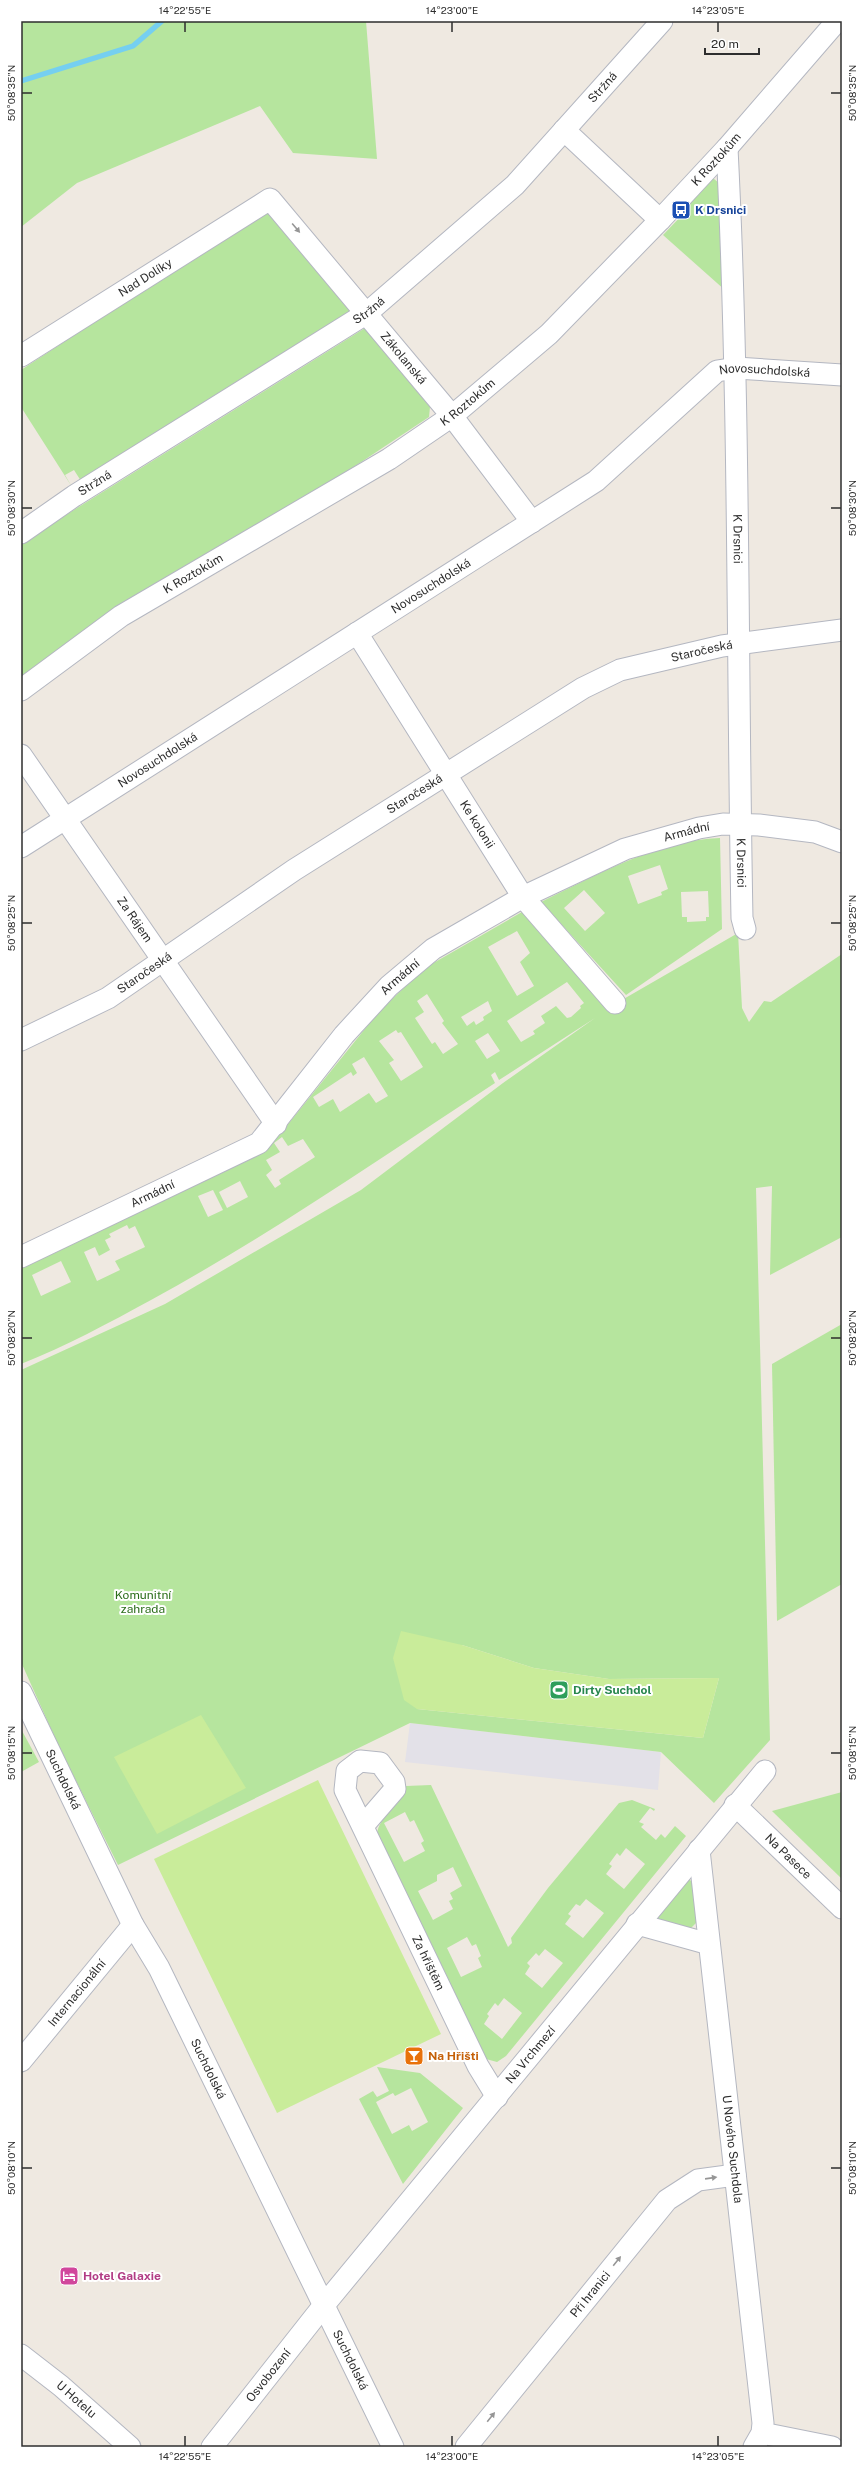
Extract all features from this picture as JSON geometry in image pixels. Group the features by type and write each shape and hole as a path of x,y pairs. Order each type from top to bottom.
{"street":[{"name":"Stržná","path":"21,533 74,496 367,313 515,185 662,21"},
{"name":"K Roztokům","path":"21,690 121,616 389,459 452,416 549,334 660,220 727,148 836,21"},
{"path":"564,130 660,220"},
{"name":"K Drsnici","path":"727,148 736,368 740,824 742,918 744,929"},
{"name":"Zákolanská","path":"270,199 452,416 532,522"},
{"name":"Nad Dolíky","path":"21,356 270,199"},
{"name":"Novosuchdolská","path":"21,846 596,482 717,371 736,368 842,375"},
{"name":"Staročeská","path":"21,1040 108,998 294,870 583,688 620,670 738,643 842,630"},
{"name":"Ke kolonii","path":"357,633 524,897 616,1003"},
{"name":"Za Rájem","path":"21,755 276,1124"},
{"name":"Armádní","path":"21,1257 259,1143 276,1124 344,1035 389,986 433,949 524,897 626,849 699,828 740,824 815,832 842,842"},
{"name":"Suchdolská","path":"21,1692 133,1924 159,1968 393,2447"},
{"path":"735,1805 764,1771"},
{"name":"Na Vrchmezí","path":"324,2305 497,2097 735,1805"},
{"name":"Na Pasece","path":"735,1805 842,1908"},
{"name":"Za hřištěm","path":"363,1826 478,2066 497,2097"},
{"name":"U Nového Suchdola","path":"699,1850 763,2423 758,2440"},
{"name":"Internacionální","path":"21,2061 133,1924"},
{"path":"637,1924 709,1944"},
{"name":"Při hranici","path":"466,2447 667,2200 698,2180 735,2175"},
{"name":"Osvobození","path":"212,2447 324,2305"},
{"name":"U Hotelu","path":"21,2355 61,2386 130,2447"},
{"path":"758,2440 832,2447"}],"shaded area":[{"path":"410,1723 661,1752 658,1790 405,1762"}],"green space":[{"path":"21,21 366,21 377,159 293,153 260,106 77,183 21,227"},
{"path":"706,179 714,179 719,183 726,291 663,235 686,211 681,205"},
{"path":"266,210 352,312 81,481 74,470 65,475 72,487 21,407 21,370"},
{"path":"365,328 430,407 429,417 21,688 21,543"},
{"path":"720,838 722,929 626,995 541,902 606,870 650,852 697,840","holes":["660,865 668,889 661,892 662,895 638,904 628,876","584,890 605,913 585,931 564,908","708,891 709,917 706,917 706,921 687,922 687,917 682,917 681,892"]},
{"name":"Komunitní zahrada","path":"522,912 608,1008 738,933 742,1008 749,1022 764,1001 771,1002 842,954 842,1237 770,1275 772,1186 756,1188 770,1740 714,1803 661,1752 410,1723 118,1865 60,1749 21,1662 21,1370 165,1304 361,1190 503,1083 595,1018 499,1080 495,1072 491,1075 495,1083 325,1195 239,1249 119,1317 71,1342 21,1364 21,1268 267,1148 276,1139 377,1014 423,969","holes":["517,931 530,953 520,962 534,986 517,996 488,947","567,982 584,1003 580,1006 581,1008 571,1017 567,1018 556,1006 541,1016 545,1023 533,1031 535,1034 521,1042 507,1021","427,994 444,1021 442,1023 458,1044 443,1054 435,1042 432,1044 415,1018 424,1012 417,1001","488,1001 492,1011 483,1017 484,1020 476,1025 474,1021 467,1026 461,1017","396,1030 398,1033 401,1032 423,1067 401,1081 389,1063 394,1060 379,1041","488,1033 500,1051 487,1059 475,1041","364,1057 388,1096 376,1103 369,1093 340,1112 333,1099 319,1107 313,1097 351,1072 353,1076 357,1073 352,1064","282,1137 288,1146 303,1139 315,1157 279,1180 281,1184 275,1188 266,1175 272,1170 266,1160 280,1152 274,1143","240,1181 248,1197 227,1208 219,1192","213,1190 223,1210 208,1217 198,1196","127,1225 129,1229 135,1226 145,1247 115,1261 120,1270 97,1281 84,1252 95,1247 99,1256 110,1250 105,1240 111,1237 109,1234","61,1261 71,1282 41,1296 32,1275","462,1645 534,1668 609,1679 719,1678 703,1738 417,1709"]},
{"path":"842,1324 842,1584 777,1621 772,1364"},
{"name":"Dirty Suchdol","path":"401,1631 462,1645 534,1668 609,1679 719,1678 703,1738 417,1709 404,1700 393,1658"},
{"path":"201,1715 246,1788 157,1834 114,1757"},
{"path":"21,1729 39,1762 21,1772"},
{"path":"318,1780 441,2034 277,2113 154,1859"},
{"path":"431,1785 508,1947 512,1943 511,1938 548,1888 619,1803 632,1800 655,1809 654,1811 650,1808 639,1822 644,1824 641,1827 656,1840 661,1834 665,1838 675,1826 686,1836 506,2056 497,2062 486,2059 377,1835 378,1828 404,1793 406,1786","holes":["405,1812 410,1822 414,1820 424,1841 421,1843 425,1851 404,1862 384,1823","626,1848 645,1864 624,1889 606,1874 612,1866 609,1864 617,1853 620,1856","453,1867 462,1886 450,1893 453,1899 449,1901 453,1909 433,1920 418,1891 437,1881 437,1875","586,1899 604,1913 583,1938 565,1924 571,1916 568,1914 576,1904 580,1906","467,1937 472,1946 476,1944 481,1956 478,1958 482,1967 461,1977 447,1948","545,1949 563,1963 542,1988 525,1974 530,1966 527,1963 536,1953 539,1956","504,1998 522,2013 502,2039 484,2024 489,2016 487,2014 495,2003 498,2006"]},
{"path":"842,1792 842,1879 772,1811"},
{"path":"689,1878 692,1883 697,1922 689,1930 656,1919"},
{"path":"377,2067 420,2073 463,2108 403,2184 359,2099 373,2091 377,2097 389,2091","holes":["411,2088 428,2122 412,2131 409,2125 392,2134 376,2102 393,2093 395,2096"]}],"waterway":[{"path":"21,81 133,46 162,21"}],"place":[{"name":"K Drsnici","path":"681,210"},
{"name":"Dirty Suchdol","path":"559,1690"},
{"name":"Na Hřišti","path":"414,2056"},
{"name":"Hotel Galaxie","path":"69,2276"}]}
